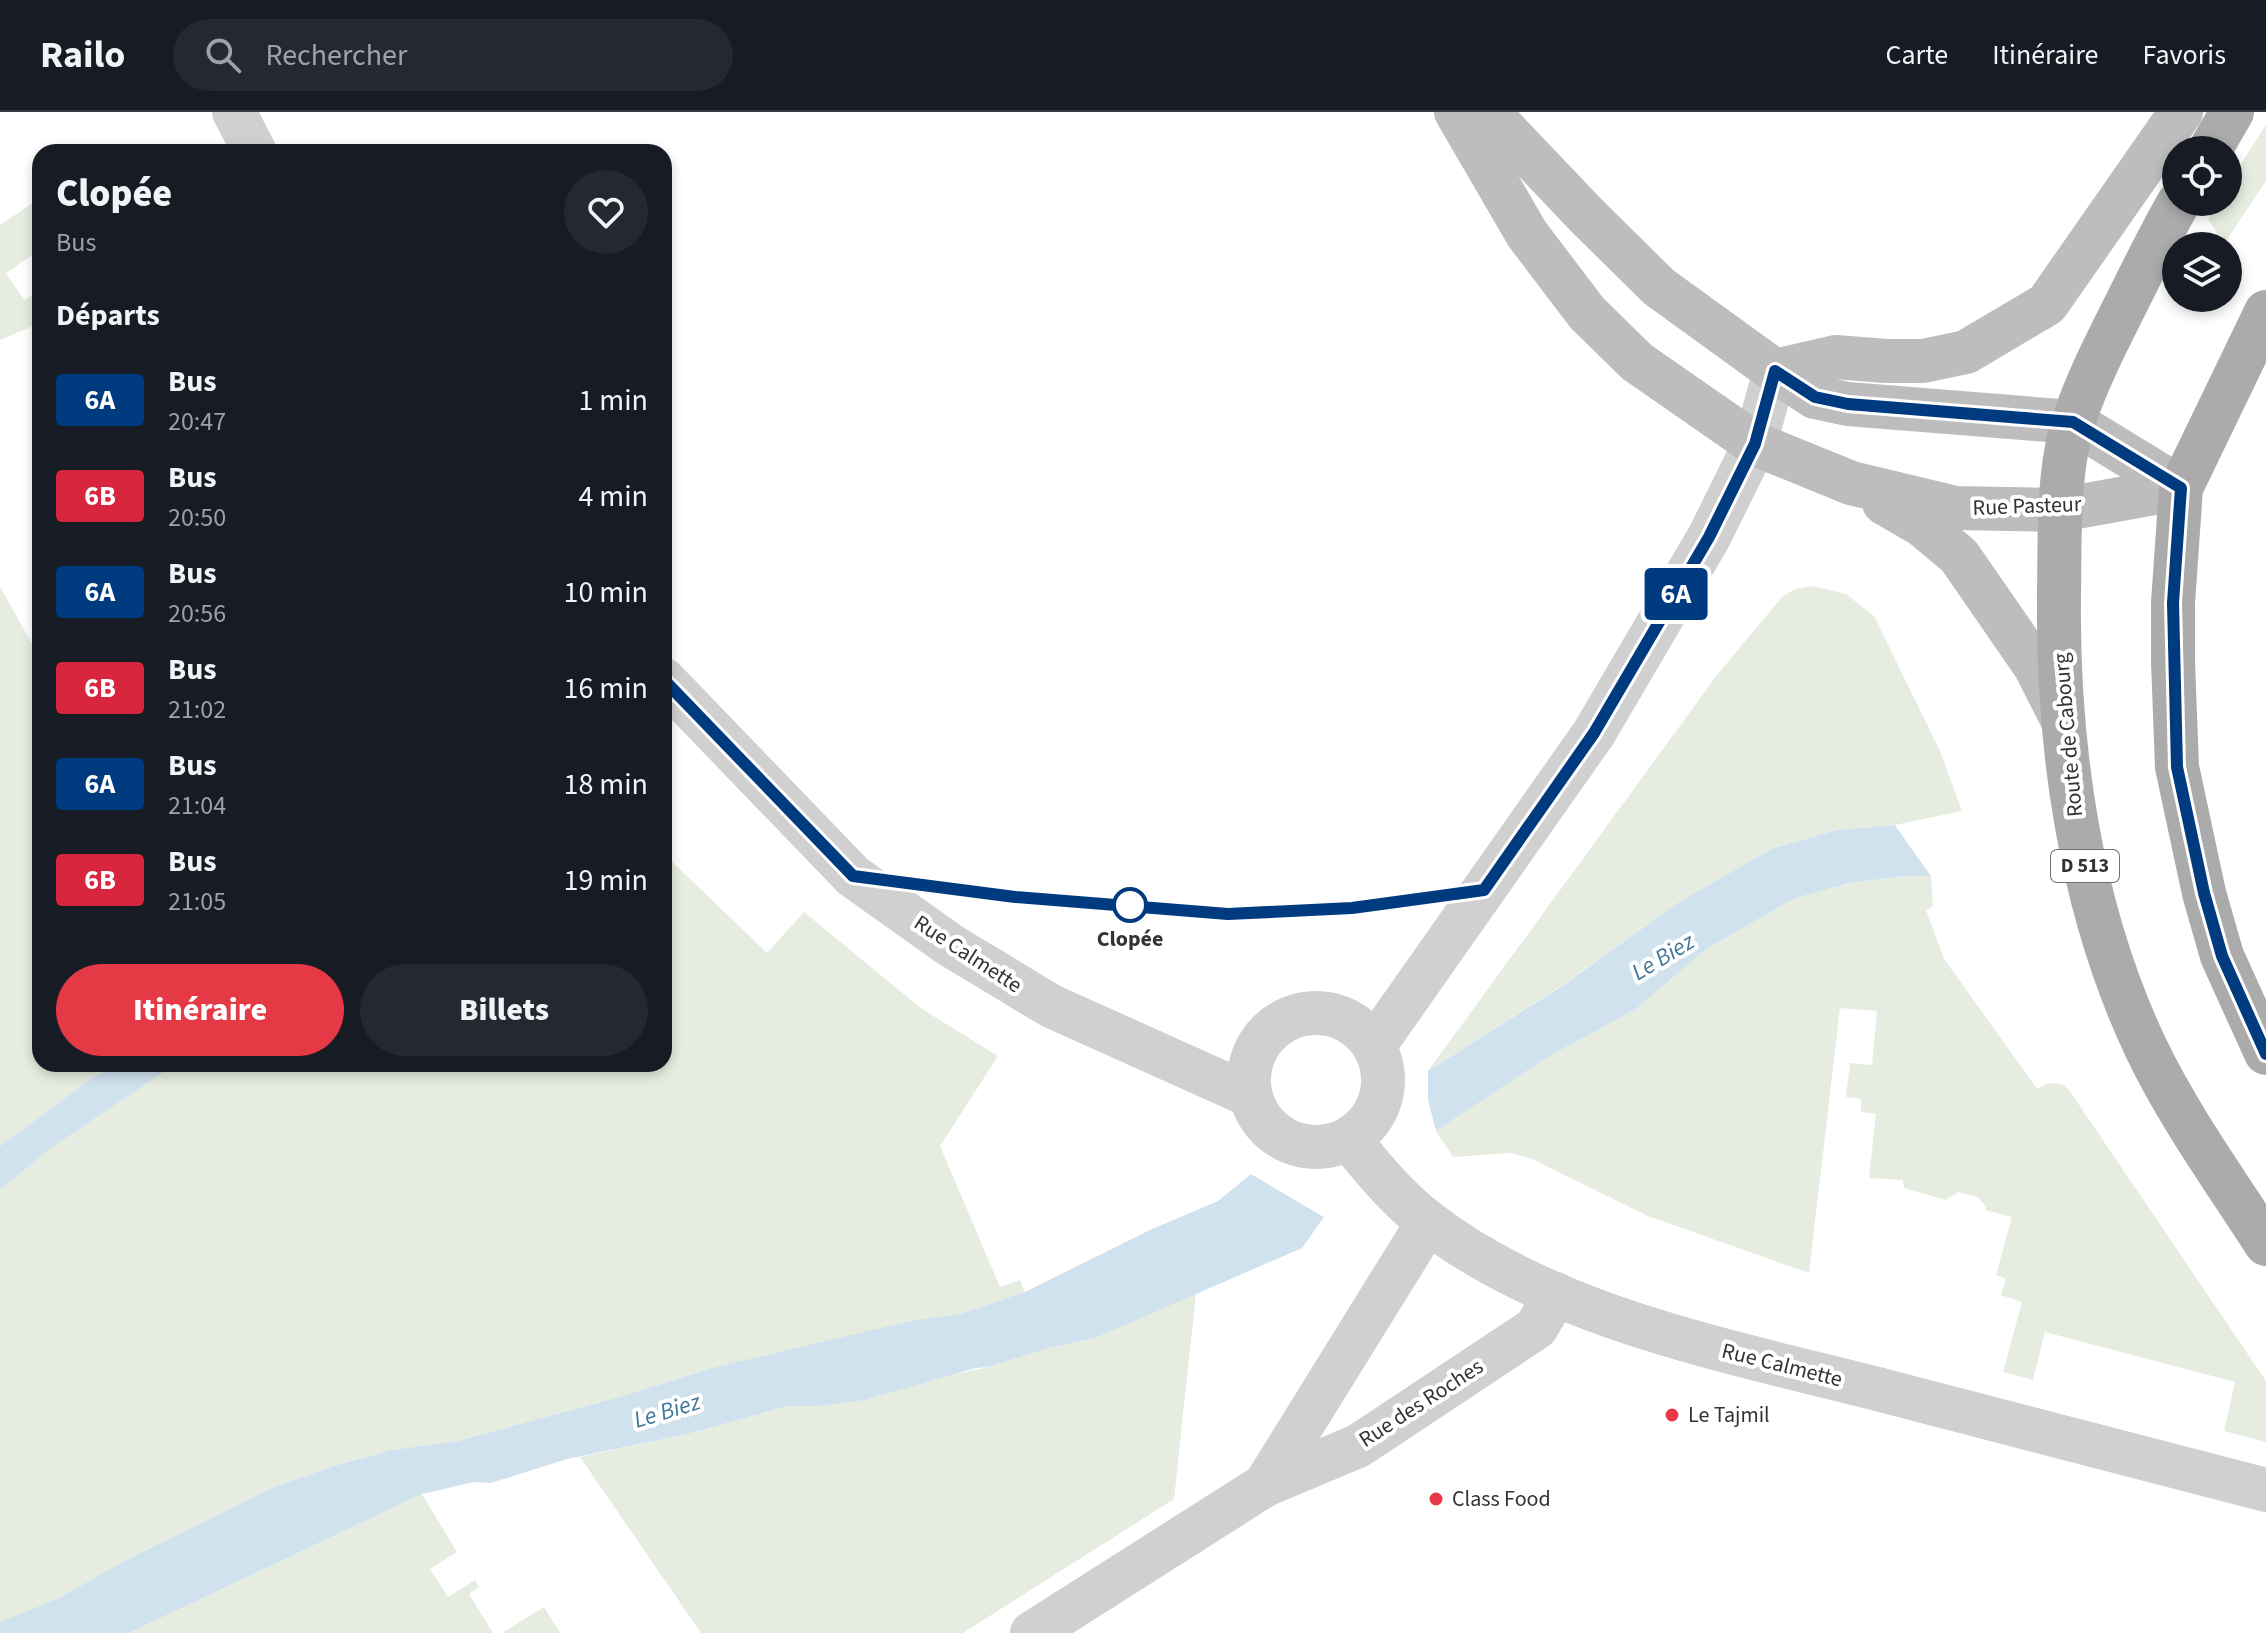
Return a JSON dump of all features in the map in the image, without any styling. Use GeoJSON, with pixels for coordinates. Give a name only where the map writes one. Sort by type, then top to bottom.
{"type":"FeatureCollection","features":[{"type":"Feature","properties":{"kind":"main road","name":"Rue Pasteur"},"geometry":{"type":"LineString","coordinates":[[1456,112],[1532,242],[1587,313],[1637,362],[1755,444],[1851,483],[1955,508],[2060,510],[2181,488]]}},
{"type":"Feature","properties":{"kind":"main road"},"geometry":{"type":"LineString","coordinates":[[1488,112],[1659,287],[1815,397],[1848,404],[2073,422],[2181,488]]}},
{"type":"Feature","properties":{"kind":"main road"},"geometry":{"type":"LineString","coordinates":[[1775,371],[1836,357],[1923,361],[1966,352],[2047,304],[2181,112]]}},
{"type":"Feature","properties":{"kind":"main road"},"geometry":{"type":"LineString","coordinates":[[2218,136],[2232,112]]}},
{"type":"Feature","properties":{"kind":"main road","name":"D 513"},"geometry":{"type":"LineString","coordinates":[[2073,422],[2098,360],[2172,216]]}},
{"type":"Feature","properties":{"kind":"main road"},"geometry":{"type":"LineString","coordinates":[[2266,312],[2181,488],[2173,603],[2177,767],[2204,893],[2222,956],[2266,1053]]}},
{"type":"Feature","properties":{"kind":"main road","name":"Route de Cabourg"},"geometry":{"type":"LineString","coordinates":[[2073,422],[2060,510],[2062,719],[2075,820],[2091,895],[2146,1048],[2181,1113],[2266,1244]]}},
{"type":"Feature","properties":{"kind":"main road"},"geometry":{"type":"LineString","coordinates":[[1851,483],[1922,525],[1959,556],[2035,666],[2062,719]]}},
{"type":"Feature","properties":{"kind":"street"},"geometry":{"type":"LineString","coordinates":[[234,112],[251,144]]}},
{"type":"Feature","properties":{"kind":"street"},"geometry":{"type":"LineString","coordinates":[[1374,1046],[1594,733],[1709,537],[1755,444],[1775,371]]}},
{"type":"Feature","properties":{"kind":"street","name":"Rue Calmette"},"geometry":{"type":"LineString","coordinates":[[672,688],[853,876],[950,945],[1051,1006],[1249,1095]]}},
{"type":"Feature","properties":{"kind":"street"},"geometry":{"type":"LineString","coordinates":[[1305,1013],[1332,1014],[1357,1025],[1374,1046],[1384,1071],[1381,1098],[1369,1122],[1349,1139],[1325,1147],[1300,1146],[1277,1136],[1259,1118],[1249,1095],[1249,1067],[1259,1042],[1279,1023],[1305,1013]]}},
{"type":"Feature","properties":{"kind":"street","name":"Rue Calmette"},"geometry":{"type":"LineString","coordinates":[[1349,1139],[1376,1173],[1428,1222],[1494,1265],[1556,1294],[1669,1336],[2266,1490]]}},
{"type":"Feature","properties":{"kind":"street","name":"Rue des Roches"},"geometry":{"type":"LineString","coordinates":[[1265,1485],[1428,1222]]}},
{"type":"Feature","properties":{"kind":"street","name":"Rue des Roches"},"geometry":{"type":"LineString","coordinates":[[1032,1633],[1265,1485],[1358,1446],[1536,1328],[1556,1294]]}},
{"type":"Feature","properties":{"kind":"shaded area"},"geometry":{"type":"Polygon","coordinates":[[[2266,125],[2266,181],[2232,232],[2216,232],[2208,219],[2210,216],[2242,216],[2242,162],[2266,125]]]}},
{"type":"Feature","properties":{"kind":"shaded area"},"geometry":{"type":"Polygon","coordinates":[[[32,203],[32,255],[6,273],[24,300],[32,296],[32,326],[0,340],[0,225],[32,203]]]}},
{"type":"Feature","properties":{"kind":"shaded area"},"geometry":{"type":"Polygon","coordinates":[[[1813,586],[1846,594],[1874,616],[1940,751],[1962,811],[1895,825],[1837,830],[1771,849],[1676,904],[1561,986],[1428,1071],[1717,675],[1782,597],[1795,589],[1813,586]]]}},
{"type":"Feature","properties":{"kind":"shaded area"},"geometry":{"type":"Polygon","coordinates":[[[0,587],[32,644],[32,1072],[104,1072],[0,1146],[0,587]]]}},
{"type":"Feature","properties":{"kind":"shaded area"},"geometry":{"type":"Polygon","coordinates":[[[672,862],[767,953],[804,912],[922,1009],[998,1056],[940,1146],[1000,1287],[1020,1280],[1025,1292],[960,1314],[712,1368],[458,1441],[391,1450],[334,1466],[274,1487],[130,1558],[57,1599],[0,1622],[0,1190],[51,1148],[164,1072],[672,1072],[672,862]]]}},
{"type":"Feature","properties":{"kind":"shaded area"},"geometry":{"type":"Polygon","coordinates":[[[1931,876],[1933,906],[1926,910],[1944,959],[2037,1089],[2053,1083],[2069,1090],[2266,1381],[2266,1442],[2224,1431],[2235,1382],[2045,1332],[2033,1380],[2003,1372],[2022,1302],[2001,1295],[2006,1279],[1996,1275],[2012,1217],[1985,1210],[1978,1197],[1958,1192],[1946,1200],[1904,1188],[1903,1180],[1869,1178],[1876,1114],[1861,1112],[1861,1099],[1846,1097],[1850,1063],[1872,1065],[1877,1011],[1840,1008],[1809,1273],[1648,1216],[1532,1159],[1511,1153],[1453,1157],[1436,1131],[1548,1057],[1636,1009],[1705,950],[1793,899],[1849,883],[1931,876]]]}},
{"type":"Feature","properties":{"kind":"shaded area"},"geometry":{"type":"Polygon","coordinates":[[[1196,1293],[1174,1499],[963,1633],[701,1633],[580,1457],[688,1434],[787,1406],[817,1405],[988,1367],[1097,1337],[1196,1293]]]}},
{"type":"Feature","properties":{"kind":"shaded area"},"geometry":{"type":"Polygon","coordinates":[[[422,1494],[457,1552],[430,1569],[448,1597],[475,1580],[479,1587],[469,1594],[493,1633],[129,1633],[422,1494]]]}},
{"type":"Feature","properties":{"kind":"shaded area"},"geometry":{"type":"Polygon","coordinates":[[[544,1607],[560,1633],[502,1633],[544,1607]]]}},
{"type":"Feature","properties":{"kind":"water","name":"Le Biez"},"geometry":{"type":"Polygon","coordinates":[[[1895,825],[1931,876],[1849,883],[1793,899],[1705,950],[1636,1009],[1548,1057],[1436,1131],[1428,1101],[1428,1071],[1562,986],[1676,904],[1771,849],[1837,830],[1895,825]]]}},
{"type":"Feature","properties":{"kind":"water"},"geometry":{"type":"Polygon","coordinates":[[[104,1072],[164,1072],[51,1148],[0,1190],[0,1146],[104,1072]]]}},
{"type":"Feature","properties":{"kind":"water","name":"Le Biez"},"geometry":{"type":"Polygon","coordinates":[[[1251,1174],[1324,1217],[1302,1248],[1095,1338],[864,1400],[787,1406],[688,1434],[567,1459],[491,1483],[474,1482],[422,1494],[129,1633],[0,1633],[0,1622],[57,1599],[130,1558],[274,1487],[391,1450],[458,1441],[712,1368],[911,1321],[960,1314],[1025,1292],[1150,1230],[1218,1201],[1251,1174]]]}},
{"type":"Feature","properties":{"kind":"pier"},"geometry":{"type":"Polygon","coordinates":[[[1899,824],[1935,875],[1931,876],[1895,825],[1899,824]]]}},
{"type":"Feature","properties":{"kind":"pier"},"geometry":{"type":"Polygon","coordinates":[[[1428,1071],[1428,1101],[1436,1131],[1433,1133],[1424,1101],[1424,1073],[1428,1071]]]}},
{"type":"Feature","properties":{"kind":"pier"},"geometry":{"type":"Polygon","coordinates":[[[1255,1171],[1327,1215],[1324,1217],[1251,1174],[1255,1171]]]}},
{"type":"Feature","properties":{"kind":"bus line","name":"6A"},"geometry":{"type":"LineString","coordinates":[[672,688],[853,876],[1015,897],[1228,914],[1352,908],[1484,890],[1594,733],[1709,537],[1755,444],[1775,371],[1815,397],[1848,404],[2073,422],[2181,488],[2173,603],[2177,767],[2204,893],[2222,956],[2266,1054]]}},
{"type":"Feature","properties":{"kind":"place","name":"Clopée"},"geometry":{"type":"Point","coordinates":[1130,905]}},
{"type":"Feature","properties":{"kind":"place","name":"Le Tajmil"},"geometry":{"type":"Point","coordinates":[1672,1415]}},
{"type":"Feature","properties":{"kind":"place","name":"Class Food"},"geometry":{"type":"Point","coordinates":[1436,1499]}}]}
